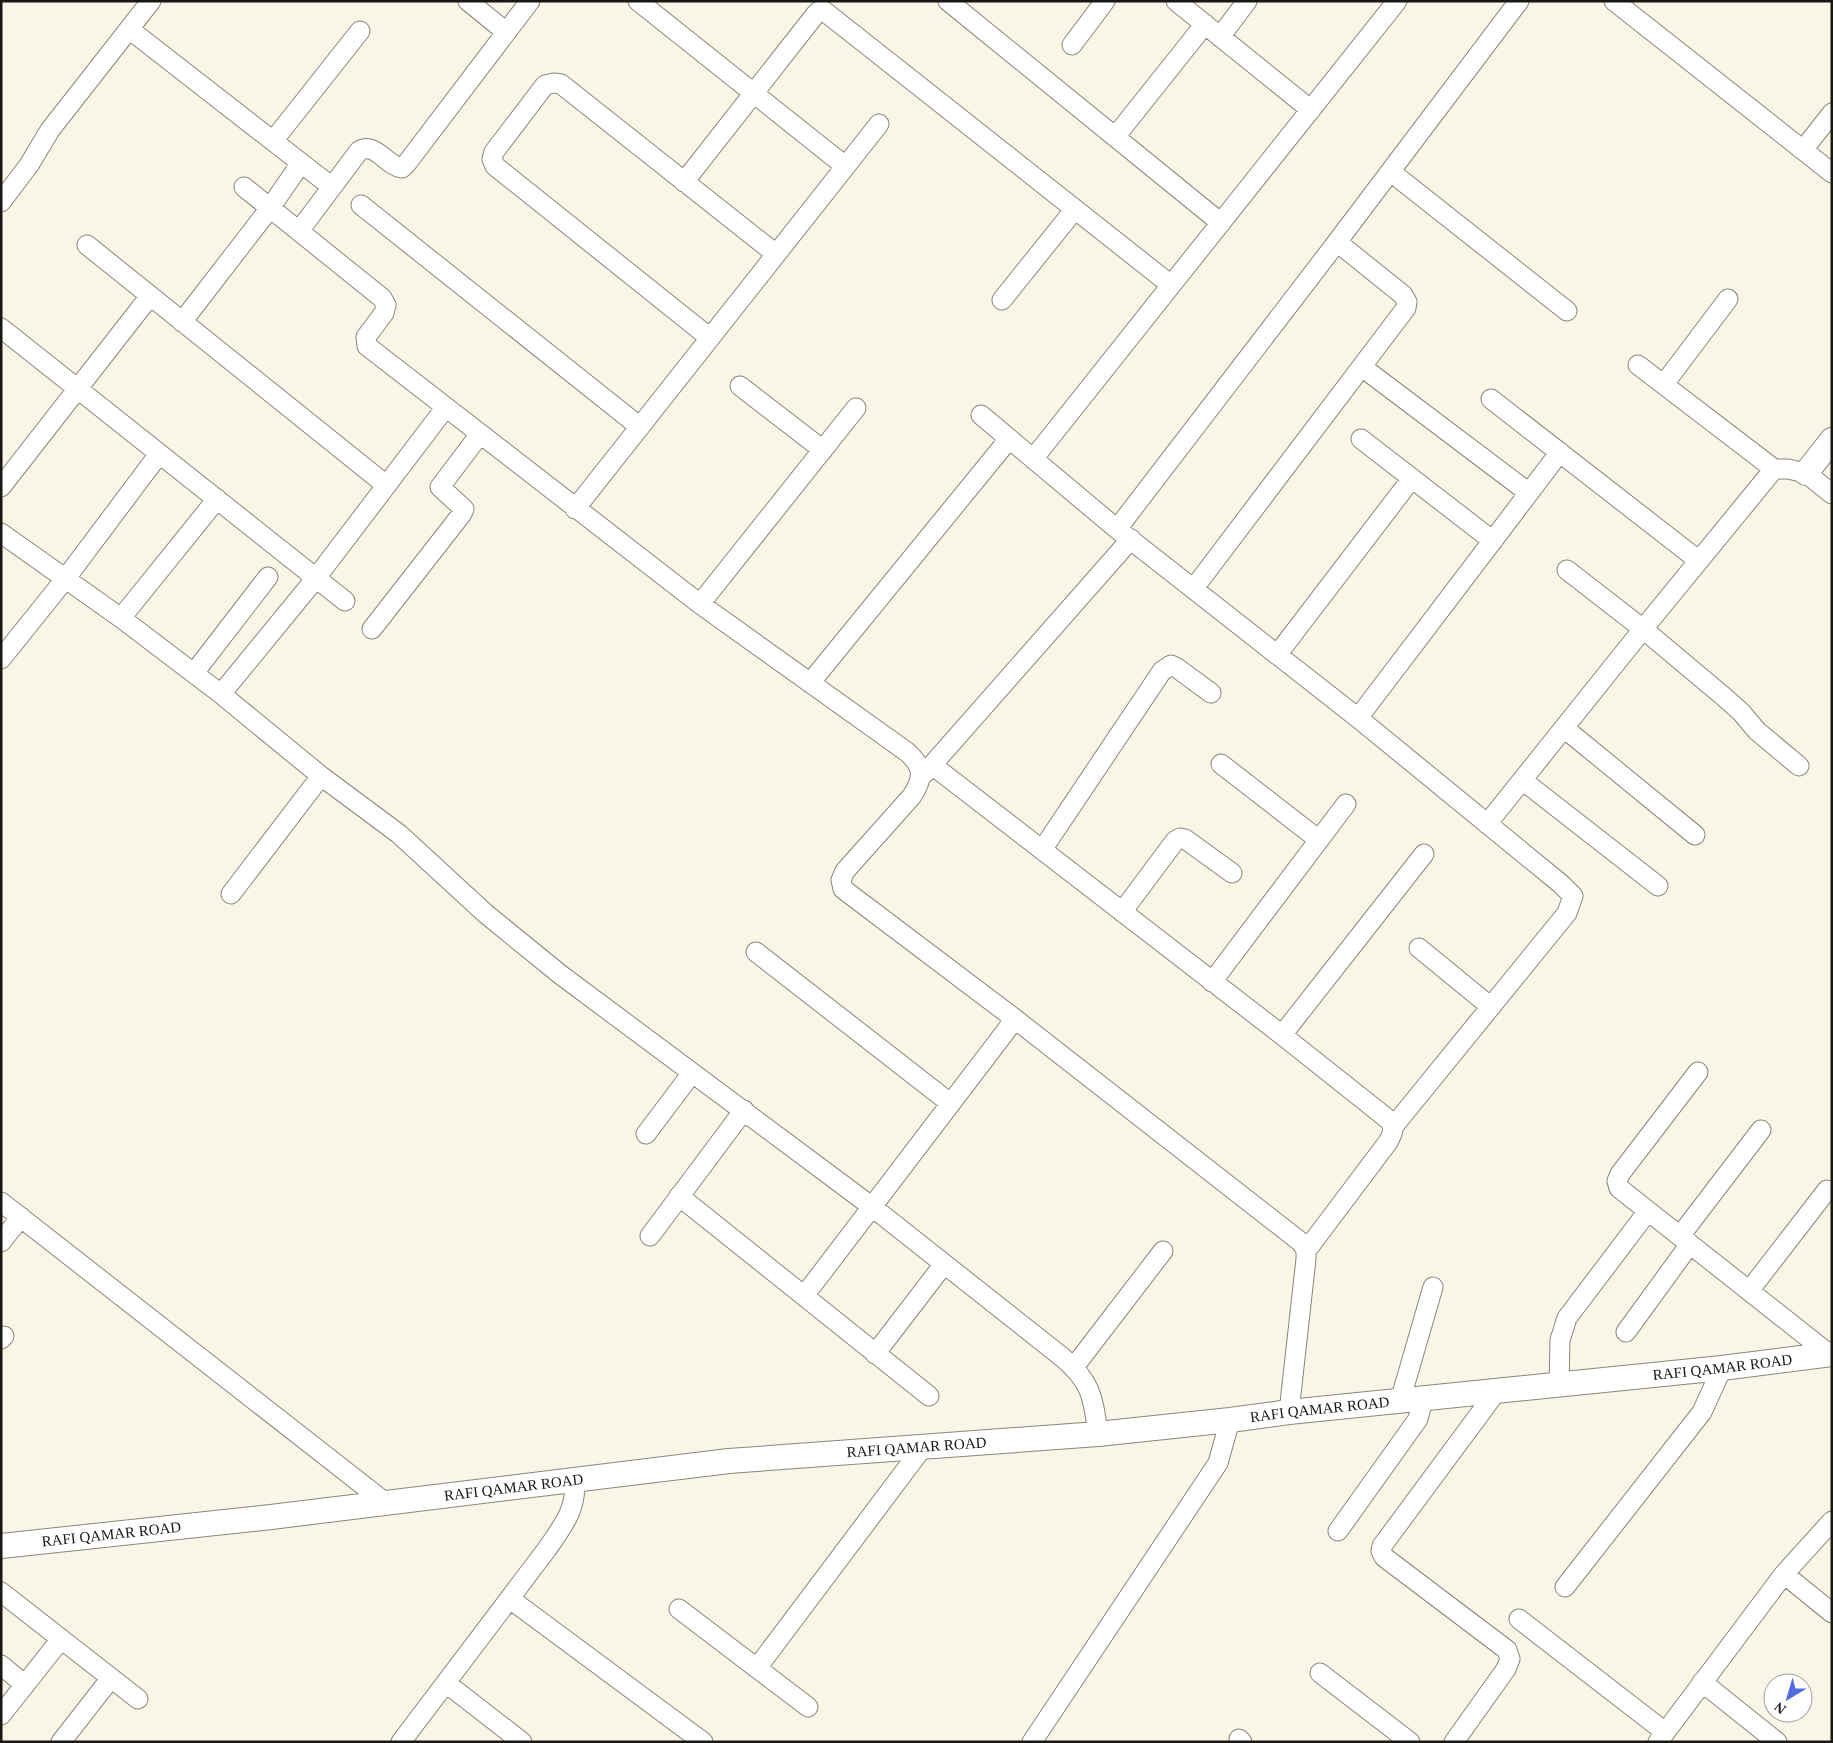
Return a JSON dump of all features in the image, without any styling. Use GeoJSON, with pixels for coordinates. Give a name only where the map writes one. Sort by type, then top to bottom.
{"type":"FeatureCollection","features":[{"type":"Feature","properties":{"kind":"street"},"geometry":{"type":"LineString","coordinates":[[1,202],[29,165],[50,130],[150,1]]}},
{"type":"Feature","properties":{"kind":"street"},"geometry":{"type":"LineString","coordinates":[[468,1],[506,32]]}},
{"type":"Feature","properties":{"kind":"street"},"geometry":{"type":"LineString","coordinates":[[299,230],[359,150],[364,147],[370,148],[394,167],[402,168],[530,1]]}},
{"type":"Feature","properties":{"kind":"street"},"geometry":{"type":"LineString","coordinates":[[638,1],[845,166]]}},
{"type":"Feature","properties":{"kind":"street"},"geometry":{"type":"LineString","coordinates":[[948,1],[1221,223]]}},
{"type":"Feature","properties":{"kind":"street"},"geometry":{"type":"LineString","coordinates":[[1072,45],[1106,1]]}},
{"type":"Feature","properties":{"kind":"street"},"geometry":{"type":"LineString","coordinates":[[1176,1],[1311,110]]}},
{"type":"Feature","properties":{"kind":"street"},"geometry":{"type":"LineString","coordinates":[[1220,36],[1247,1]]}},
{"type":"Feature","properties":{"kind":"street"},"geometry":{"type":"LineString","coordinates":[[1033,459],[1397,1]]}},
{"type":"Feature","properties":{"kind":"street"},"geometry":{"type":"LineString","coordinates":[[1306,1251],[1302,1243],[1015,1019],[843,889],[841,880],[845,871],[912,796],[927,771],[1124,534],[1337,242],[1519,1]]}},
{"type":"Feature","properties":{"kind":"street"},"geometry":{"type":"LineString","coordinates":[[1614,1],[1832,173]]}},
{"type":"Feature","properties":{"kind":"street"},"geometry":{"type":"LineString","coordinates":[[684,182],[815,15],[819,11],[824,11],[1171,285]]}},
{"type":"Feature","properties":{"kind":"street"},"geometry":{"type":"LineString","coordinates":[[1115,136],[1205,24]]}},
{"type":"Feature","properties":{"kind":"street"},"geometry":{"type":"LineString","coordinates":[[129,29],[332,187]]}},
{"type":"Feature","properties":{"kind":"street"},"geometry":{"type":"LineString","coordinates":[[273,141],[360,31]]}},
{"type":"Feature","properties":{"kind":"street"},"geometry":{"type":"LineString","coordinates":[[710,338],[494,166],[492,159],[494,152],[545,85],[561,84],[776,254]]}},
{"type":"Feature","properties":{"kind":"street"},"geometry":{"type":"LineString","coordinates":[[1803,150],[1832,113]]}},
{"type":"Feature","properties":{"kind":"street"},"geometry":{"type":"LineString","coordinates":[[576,509],[879,124]]}},
{"type":"Feature","properties":{"kind":"street"},"geometry":{"type":"LineString","coordinates":[[182,322],[270,208],[301,163]]}},
{"type":"Feature","properties":{"kind":"street"},"geometry":{"type":"LineString","coordinates":[[1391,172],[1567,311]]}},
{"type":"Feature","properties":{"kind":"street"},"geometry":{"type":"LineString","coordinates":[[244,187],[382,298],[386,305],[384,313],[366,337],[367,346],[700,604],[907,752],[916,760],[920,768],[1042,850],[1282,1035],[1382,1114],[1393,1127]]}},
{"type":"Feature","properties":{"kind":"street"},"geometry":{"type":"LineString","coordinates":[[361,206],[640,427]]}},
{"type":"Feature","properties":{"kind":"street"},"geometry":{"type":"LineString","coordinates":[[1002,300],[1075,209]]}},
{"type":"Feature","properties":{"kind":"street"},"geometry":{"type":"LineString","coordinates":[[1194,588],[1406,308],[1407,302],[1403,295],[1337,242]]}},
{"type":"Feature","properties":{"kind":"street"},"geometry":{"type":"LineString","coordinates":[[86,245],[386,485]]}},
{"type":"Feature","properties":{"kind":"street"},"geometry":{"type":"LineString","coordinates":[[1,487],[150,296]]}},
{"type":"Feature","properties":{"kind":"street"},"geometry":{"type":"LineString","coordinates":[[1664,384],[1728,299]]}},
{"type":"Feature","properties":{"kind":"street"},"geometry":{"type":"LineString","coordinates":[[1,328],[345,601]]}},
{"type":"Feature","properties":{"kind":"street"},"geometry":{"type":"LineString","coordinates":[[1638,365],[1774,469],[1788,469],[1806,473],[1832,494]]}},
{"type":"Feature","properties":{"kind":"street"},"geometry":{"type":"LineString","coordinates":[[1362,367],[1529,494]]}},
{"type":"Feature","properties":{"kind":"street"},"geometry":{"type":"LineString","coordinates":[[740,386],[823,450]]}},
{"type":"Feature","properties":{"kind":"street"},"geometry":{"type":"LineString","coordinates":[[1492,399],[1698,560]]}},
{"type":"Feature","properties":{"kind":"street"},"geometry":{"type":"LineString","coordinates":[[221,694],[316,578],[446,407]]}},
{"type":"Feature","properties":{"kind":"street"},"geometry":{"type":"LineString","coordinates":[[700,604],[856,408]]}},
{"type":"Feature","properties":{"kind":"street"},"geometry":{"type":"LineString","coordinates":[[981,415],[1124,534],[1358,718],[1561,884],[1573,896],[1567,913],[1393,1127],[1393,1133],[1388,1142],[1306,1251],[1290,1412]]}},
{"type":"Feature","properties":{"kind":"street"},"geometry":{"type":"LineString","coordinates":[[372,628],[461,515],[464,509],[461,505],[440,487],[480,434]]}},
{"type":"Feature","properties":{"kind":"street"},"geometry":{"type":"LineString","coordinates":[[810,683],[1009,439]]}},
{"type":"Feature","properties":{"kind":"street"},"geometry":{"type":"LineString","coordinates":[[1361,439],[1493,541]]}},
{"type":"Feature","properties":{"kind":"street"},"geometry":{"type":"LineString","coordinates":[[1806,473],[1832,440]]}},
{"type":"Feature","properties":{"kind":"street"},"geometry":{"type":"LineString","coordinates":[[1358,718],[1560,452]]}},
{"type":"Feature","properties":{"kind":"street"},"geometry":{"type":"LineString","coordinates":[[1,659],[66,578],[159,454]]}},
{"type":"Feature","properties":{"kind":"street"},"geometry":{"type":"LineString","coordinates":[[1487,824],[1698,560],[1774,469]]}},
{"type":"Feature","properties":{"kind":"street"},"geometry":{"type":"LineString","coordinates":[[1277,655],[1412,478]]}},
{"type":"Feature","properties":{"kind":"street"},"geometry":{"type":"LineString","coordinates":[[121,618],[216,499]]}},
{"type":"Feature","properties":{"kind":"street"},"geometry":{"type":"LineString","coordinates":[[1,533],[66,578],[194,673],[321,776],[399,834],[486,914],[561,975],[871,1206],[1074,1367],[1086,1382],[1093,1399],[1098,1434]]}},
{"type":"Feature","properties":{"kind":"street"},"geometry":{"type":"LineString","coordinates":[[1567,570],[1643,629],[1723,696],[1756,731],[1799,766]]}},
{"type":"Feature","properties":{"kind":"street"},"geometry":{"type":"LineString","coordinates":[[194,673],[268,577]]}},
{"type":"Feature","properties":{"kind":"street"},"geometry":{"type":"LineString","coordinates":[[1042,850],[1162,671],[1171,665],[1178,668],[1211,693]]}},
{"type":"Feature","properties":{"kind":"street"},"geometry":{"type":"LineString","coordinates":[[1564,728],[1695,835]]}},
{"type":"Feature","properties":{"kind":"street"},"geometry":{"type":"LineString","coordinates":[[1221,764],[1319,840]]}},
{"type":"Feature","properties":{"kind":"street"},"geometry":{"type":"LineString","coordinates":[[231,894],[321,776]]}},
{"type":"Feature","properties":{"kind":"street"},"geometry":{"type":"LineString","coordinates":[[1522,780],[1658,886]]}},
{"type":"Feature","properties":{"kind":"street"},"geometry":{"type":"LineString","coordinates":[[1212,982],[1346,804]]}},
{"type":"Feature","properties":{"kind":"street"},"geometry":{"type":"LineString","coordinates":[[1122,912],[1175,841],[1180,838],[1185,839],[1232,873]]}},
{"type":"Feature","properties":{"kind":"street"},"geometry":{"type":"LineString","coordinates":[[1282,1035],[1424,854]]}},
{"type":"Feature","properties":{"kind":"street"},"geometry":{"type":"LineString","coordinates":[[1419,948],[1491,1007]]}},
{"type":"Feature","properties":{"kind":"street"},"geometry":{"type":"LineString","coordinates":[[756,952],[950,1103]]}},
{"type":"Feature","properties":{"kind":"street"},"geometry":{"type":"LineString","coordinates":[[804,1296],[1015,1019]]}},
{"type":"Feature","properties":{"kind":"street"},"geometry":{"type":"LineString","coordinates":[[646,1134],[692,1072]]}},
{"type":"Feature","properties":{"kind":"street"},"geometry":{"type":"LineString","coordinates":[[1698,1072],[1620,1174],[1617,1181],[1619,1188],[1749,1291],[1828,1348]]}},
{"type":"Feature","properties":{"kind":"street"},"geometry":{"type":"LineString","coordinates":[[650,1236],[744,1110]]}},
{"type":"Feature","properties":{"kind":"street"},"geometry":{"type":"LineString","coordinates":[[1626,1332],[1685,1240],[1761,1130]]}},
{"type":"Feature","properties":{"kind":"street"},"geometry":{"type":"LineString","coordinates":[[1749,1291],[1827,1190]]}},
{"type":"Feature","properties":{"kind":"street"},"geometry":{"type":"LineString","coordinates":[[679,1196],[929,1396]]}},
{"type":"Feature","properties":{"kind":"street"},"geometry":{"type":"LineString","coordinates":[[1,1202],[386,1503]]}},
{"type":"Feature","properties":{"kind":"street"},"geometry":{"type":"LineString","coordinates":[[1559,1385],[1560,1340],[1567,1318],[1648,1211]]}},
{"type":"Feature","properties":{"kind":"street"},"geometry":{"type":"LineString","coordinates":[[1,1242],[21,1217]]}},
{"type":"Feature","properties":{"kind":"street"},"geometry":{"type":"LineString","coordinates":[[1074,1367],[1163,1251]]}},
{"type":"Feature","properties":{"kind":"street"},"geometry":{"type":"LineString","coordinates":[[875,1354],[944,1264]]}},
{"type":"Feature","properties":{"kind":"street"},"geometry":{"type":"LineString","coordinates":[[1400,1401],[1433,1287]]}},
{"type":"Feature","properties":{"kind":"street","name":"RAFI QAMAR ROAD"},"geometry":{"type":"LineString","coordinates":[[1,1546],[386,1503],[729,1461],[1098,1434],[1290,1412],[1722,1368],[1828,1348]]}},
{"type":"Feature","properties":{"kind":"street"},"geometry":{"type":"LineString","coordinates":[[1565,1587],[1702,1412],[1722,1368]]}},
{"type":"Feature","properties":{"kind":"street"},"geometry":{"type":"LineString","coordinates":[[1454,1742],[1506,1669],[1510,1659],[1507,1650],[1384,1557],[1381,1551],[1382,1546],[1496,1392]]}},
{"type":"Feature","properties":{"kind":"street"},"geometry":{"type":"LineString","coordinates":[[1338,1531],[1418,1419],[1423,1399]]}},
{"type":"Feature","properties":{"kind":"street"},"geometry":{"type":"LineString","coordinates":[[1032,1742],[1218,1463],[1230,1420]]}},
{"type":"Feature","properties":{"kind":"street"},"geometry":{"type":"LineString","coordinates":[[757,1668],[923,1447]]}},
{"type":"Feature","properties":{"kind":"street"},"geometry":{"type":"LineString","coordinates":[[402,1742],[547,1549],[568,1517],[576,1493],[574,1480]]}},
{"type":"Feature","properties":{"kind":"street"},"geometry":{"type":"LineString","coordinates":[[1519,1619],[1661,1737],[1784,1574],[1832,1521]]}},
{"type":"Feature","properties":{"kind":"street"},"geometry":{"type":"LineString","coordinates":[[1784,1574],[1832,1613]]}},
{"type":"Feature","properties":{"kind":"street"},"geometry":{"type":"LineString","coordinates":[[1,1592],[138,1699]]}},
{"type":"Feature","properties":{"kind":"street"},"geometry":{"type":"LineString","coordinates":[[510,1598],[703,1742]]}},
{"type":"Feature","properties":{"kind":"street"},"geometry":{"type":"LineString","coordinates":[[679,1609],[808,1707]]}},
{"type":"Feature","properties":{"kind":"street"},"geometry":{"type":"LineString","coordinates":[[1,1715],[62,1639]]}},
{"type":"Feature","properties":{"kind":"street"},"geometry":{"type":"LineString","coordinates":[[1,1666],[25,1685]]}},
{"type":"Feature","properties":{"kind":"street"},"geometry":{"type":"LineString","coordinates":[[1320,1673],[1410,1742]]}},
{"type":"Feature","properties":{"kind":"street"},"geometry":{"type":"LineString","coordinates":[[61,1742],[111,1678]]}},
{"type":"Feature","properties":{"kind":"street"},"geometry":{"type":"LineString","coordinates":[[1702,1682],[1777,1742]]}},
{"type":"Feature","properties":{"kind":"street"},"geometry":{"type":"LineString","coordinates":[[446,1683],[522,1742]]}}]}
